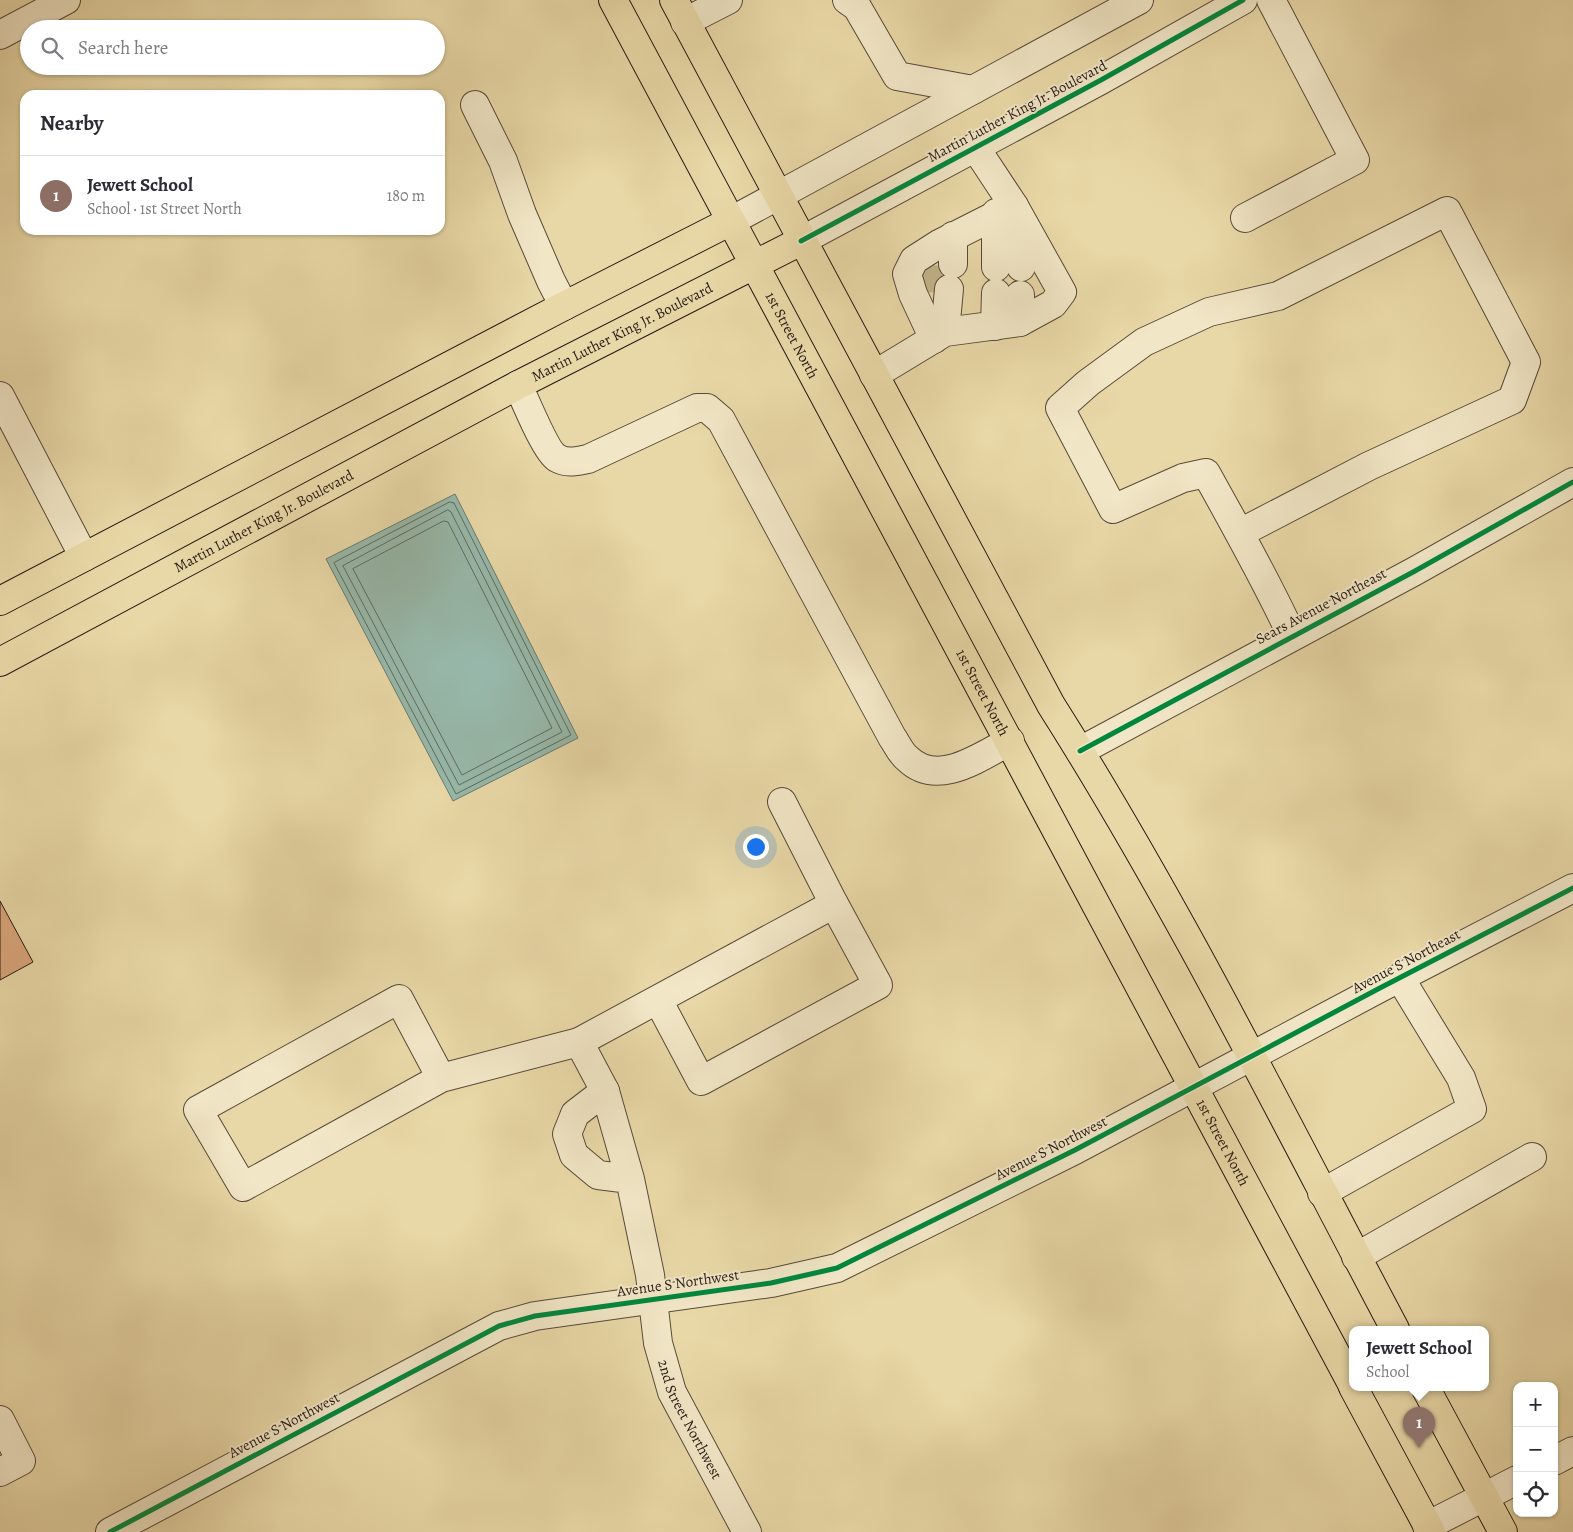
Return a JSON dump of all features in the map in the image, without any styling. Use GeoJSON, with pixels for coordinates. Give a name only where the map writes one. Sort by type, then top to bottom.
{"type":"FeatureCollection","features":[{"type":"Feature","properties":{"kind":"main road","name":"1st Street North"},"geometry":{"type":"LineString","coordinates":[[613,0],[1349,1378]]}},
{"type":"Feature","properties":{"kind":"main road"},"geometry":{"type":"LineString","coordinates":[[679,11],[1051,705],[1119,814],[1251,1057],[1393,1326]]}},
{"type":"Feature","properties":{"kind":"main road"},"geometry":{"type":"LineString","coordinates":[[0,601],[564,306],[731,221]]}},
{"type":"Feature","properties":{"kind":"main road","name":"Martin Luther King Jr. Boulevard"},"geometry":{"type":"LineString","coordinates":[[0,662],[518,385],[802,241]]}},
{"type":"Feature","properties":{"kind":"main road","name":"1st Street North"},"geometry":{"type":"LineString","coordinates":[[1356,1391],[1429,1529]]}},
{"type":"Feature","properties":{"kind":"main road"},"geometry":{"type":"LineString","coordinates":[[1427,1391],[1503,1532]]}},
{"type":"Feature","properties":{"kind":"street"},"geometry":{"type":"LineString","coordinates":[[28,20],[66,0]]}},
{"type":"Feature","properties":{"kind":"street"},"geometry":{"type":"LineString","coordinates":[[679,11],[728,0]]}},
{"type":"Feature","properties":{"kind":"street"},"geometry":{"type":"LineString","coordinates":[[847,0],[857,8],[897,76],[973,90]]}},
{"type":"Feature","properties":{"kind":"street"},"geometry":{"type":"LineString","coordinates":[[731,221],[1139,0]]}},
{"type":"Feature","properties":{"kind":"street","name":"Martin Luther King Jr. Boulevard"},"geometry":{"type":"LineString","coordinates":[[802,241],[1243,0]]}},
{"type":"Feature","properties":{"kind":"street"},"geometry":{"type":"LineString","coordinates":[[1245,218],[1355,160],[1271,0]]}},
{"type":"Feature","properties":{"kind":"street"},"geometry":{"type":"LineString","coordinates":[[0,35],[20,24]]}},
{"type":"Feature","properties":{"kind":"street"},"geometry":{"type":"LineString","coordinates":[[475,105],[503,161],[529,231],[564,306]]}},
{"type":"Feature","properties":{"kind":"street"},"geometry":{"type":"LineString","coordinates":[[874,375],[935,331],[1008,324],[1053,304],[1062,292],[1053,272],[1032,242],[1005,210],[975,147]]}},
{"type":"Feature","properties":{"kind":"street"},"geometry":{"type":"LineString","coordinates":[[935,331],[940,266],[1005,210]]}},
{"type":"Feature","properties":{"kind":"street"},"geometry":{"type":"LineString","coordinates":[[1005,210],[1008,324]]}},
{"type":"Feature","properties":{"kind":"street"},"geometry":{"type":"LineString","coordinates":[[1240,533],[1369,466],[1512,400],[1526,362],[1447,211],[1278,296],[1209,312],[1144,342],[1088,383],[1060,408],[1113,509],[1183,478],[1206,473],[1270,589],[1292,636]]}},
{"type":"Feature","properties":{"kind":"street"},"geometry":{"type":"LineString","coordinates":[[935,331],[913,294],[907,274],[914,260],[940,266]]}},
{"type":"Feature","properties":{"kind":"street"},"geometry":{"type":"LineString","coordinates":[[518,385],[548,448],[555,457],[570,462],[588,459],[697,408],[707,408],[721,420],[892,738],[908,760],[926,770],[951,770],[1010,741]]}},
{"type":"Feature","properties":{"kind":"street"},"geometry":{"type":"LineString","coordinates":[[0,396],[84,556]]}},
{"type":"Feature","properties":{"kind":"street","name":"Sears Avenue Northeast"},"geometry":{"type":"LineString","coordinates":[[1080,751],[1573,482]]}},
{"type":"Feature","properties":{"kind":"street"},"geometry":{"type":"LineString","coordinates":[[658,1000],[702,1081],[878,985],[782,802]]}},
{"type":"Feature","properties":{"kind":"street","name":"Avenue S Northeast"},"geometry":{"type":"LineString","coordinates":[[1251,1057],[1573,888]]}},
{"type":"Feature","properties":{"kind":"street"},"geometry":{"type":"LineString","coordinates":[[441,1078],[399,999],[198,1110],[243,1187],[441,1078],[579,1042],[834,904]]}},
{"type":"Feature","properties":{"kind":"street"},"geometry":{"type":"LineString","coordinates":[[1322,1192],[1472,1108],[1461,1078],[1400,978]]}},
{"type":"Feature","properties":{"kind":"street","name":"2nd Street Northwest"},"geometry":{"type":"LineString","coordinates":[[579,1042],[605,1091],[630,1179],[658,1343],[672,1392],[747,1532]]}},
{"type":"Feature","properties":{"kind":"street","name":"Avenue S Northwest"},"geometry":{"type":"LineString","coordinates":[[110,1532],[499,1326],[535,1316],[771,1283],[838,1268],[1075,1150],[1251,1057]]}},
{"type":"Feature","properties":{"kind":"street"},"geometry":{"type":"LineString","coordinates":[[605,1091],[574,1114],[567,1134],[574,1155],[598,1175],[630,1179]]}},
{"type":"Feature","properties":{"kind":"street"},"geometry":{"type":"LineString","coordinates":[[1356,1257],[1532,1157]]}},
{"type":"Feature","properties":{"kind":"street"},"geometry":{"type":"LineString","coordinates":[[0,1420],[21,1461],[0,1472]]}},
{"type":"Feature","properties":{"kind":"street"},"geometry":{"type":"LineString","coordinates":[[1558,1459],[1573,1451]]}},
{"type":"Feature","properties":{"kind":"street"},"geometry":{"type":"LineString","coordinates":[[1429,1529],[1513,1482]]}},
{"type":"Feature","properties":{"kind":"water"},"geometry":{"type":"Polygon","coordinates":[[[455,494],[578,738],[453,801],[326,559],[455,494]]]}},
{"type":"Feature","properties":{"kind":"building"},"geometry":{"type":"Polygon","coordinates":[[[0,901],[33,962],[0,980],[0,901]]]}},
{"type":"Feature","properties":{"kind":"tunnel"},"geometry":{"type":"LineString","coordinates":[[927,292],[929,265]]}},
{"type":"Feature","properties":{"kind":"cycle path"},"geometry":{"type":"LineString","coordinates":[[801,241],[1101,80],[1243,0]]}},
{"type":"Feature","properties":{"kind":"cycle path"},"geometry":{"type":"LineString","coordinates":[[1080,751],[1415,571],[1573,482]]}},
{"type":"Feature","properties":{"kind":"cycle path"},"geometry":{"type":"LineString","coordinates":[[110,1532],[499,1326],[535,1316],[771,1283],[837,1268],[1075,1150],[1573,888]]}},
{"type":"Feature","properties":{"kind":"place","name":"Jewett School"},"geometry":{"type":"Point","coordinates":[1419,1448]}}]}
